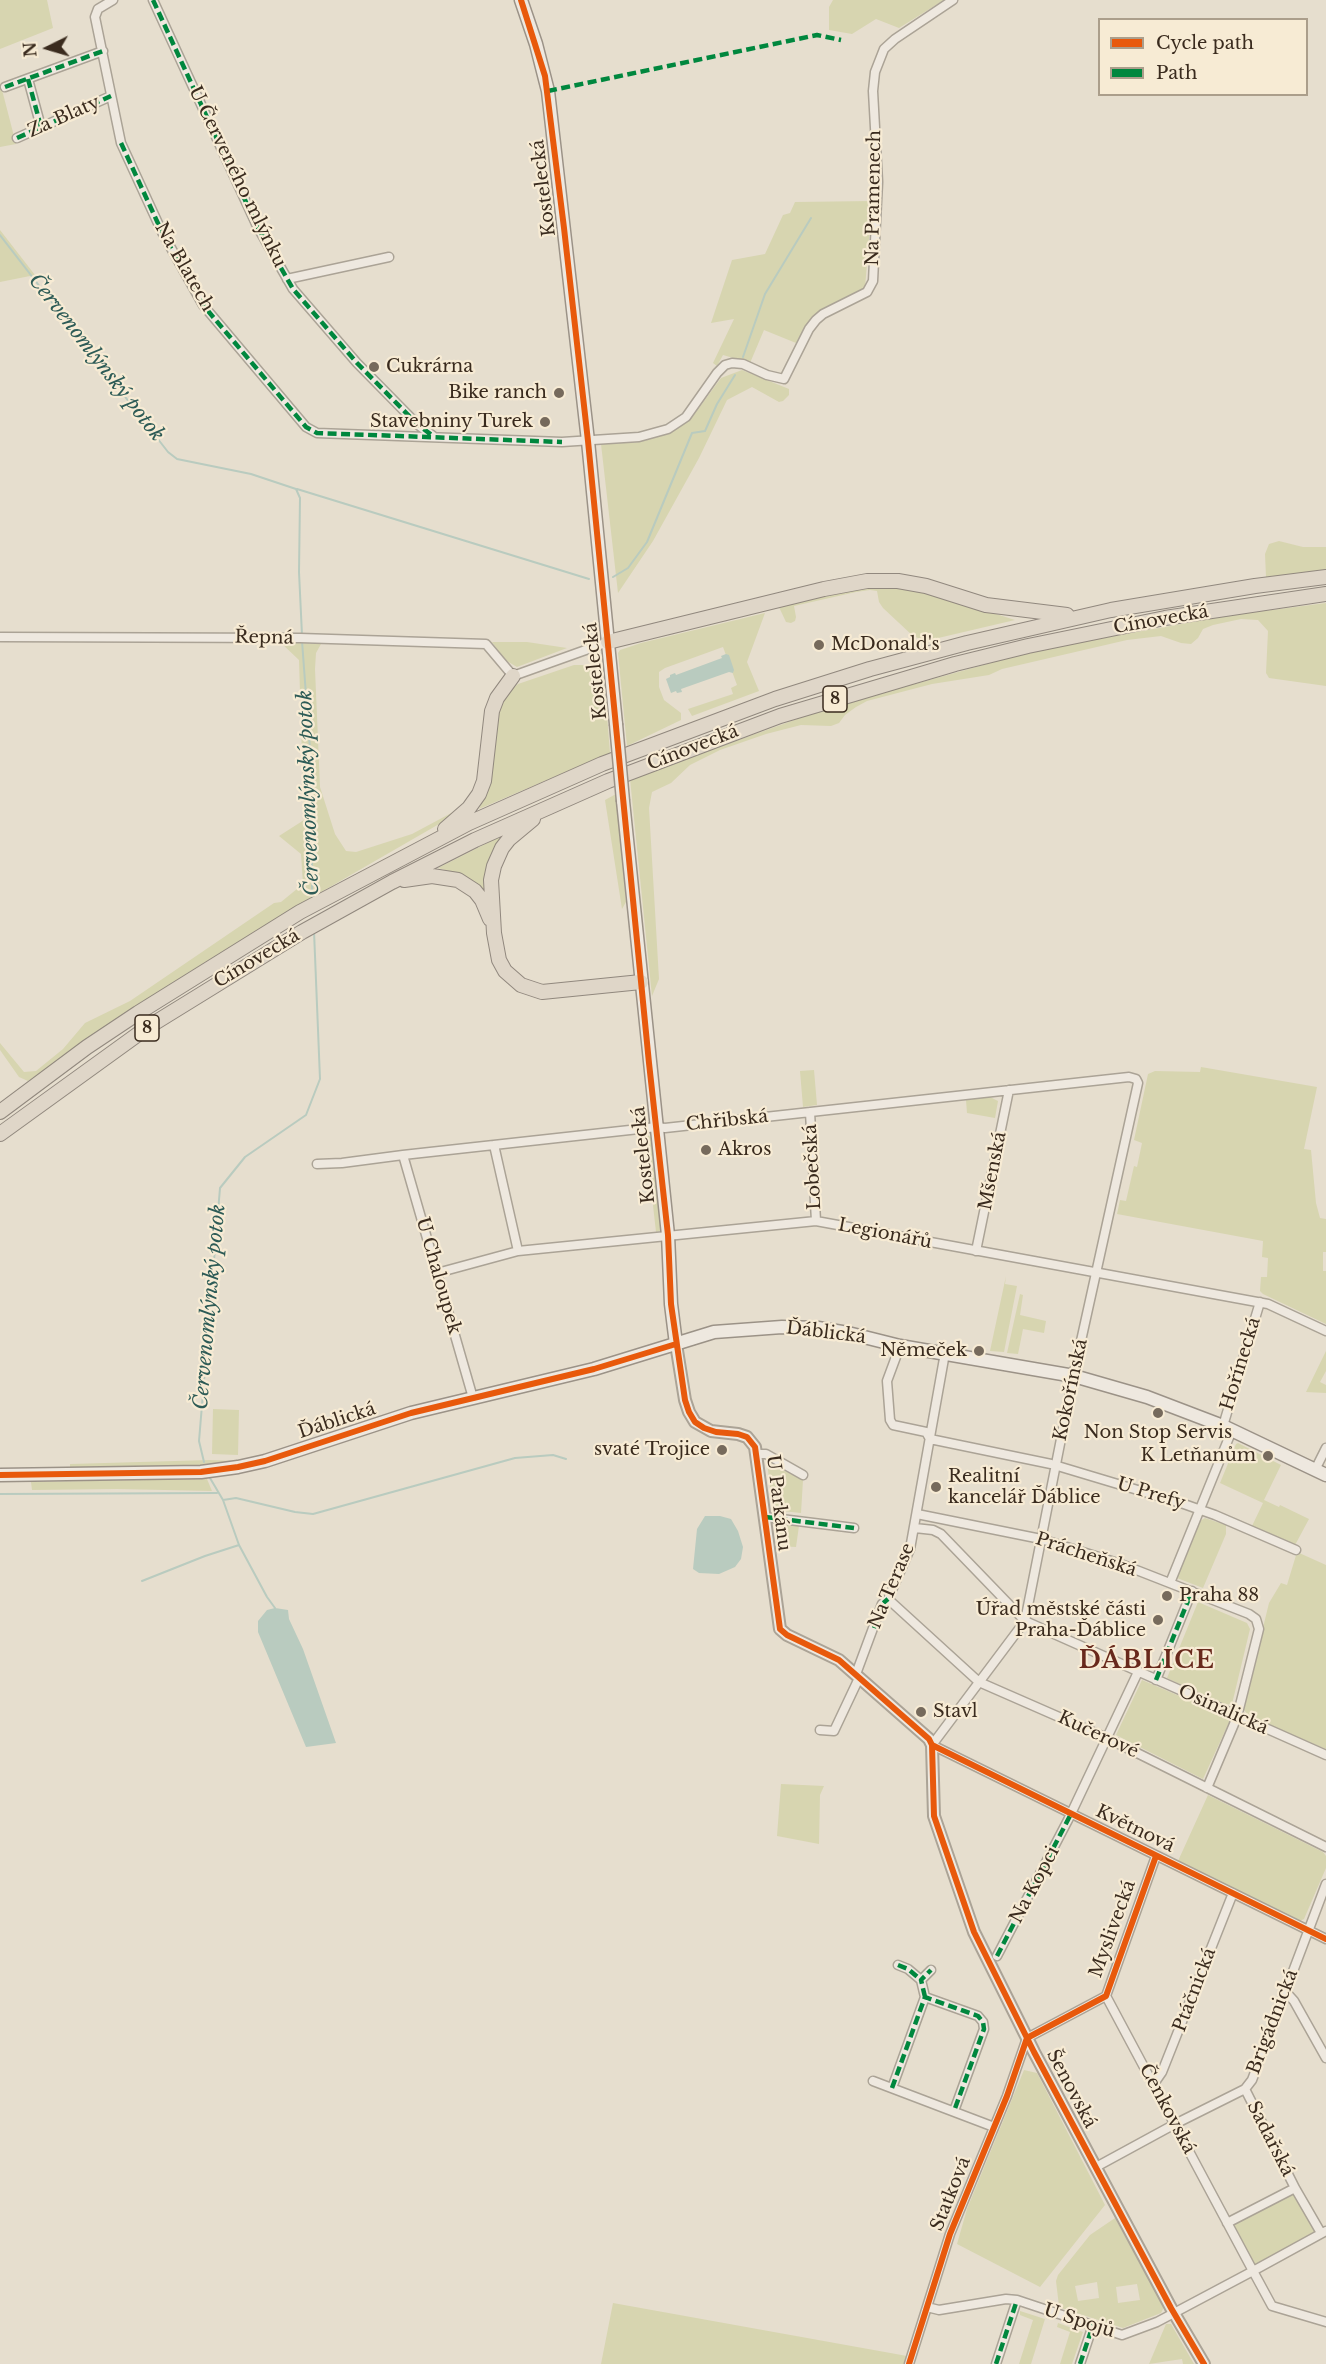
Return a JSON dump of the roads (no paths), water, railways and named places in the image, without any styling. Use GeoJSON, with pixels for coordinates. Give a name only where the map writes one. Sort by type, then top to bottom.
{"type":"FeatureCollection","features":[{"type":"Feature","properties":{"kind":"highway","name":"Cínovecká"},"geometry":{"type":"LineString","coordinates":[[0,1112],[87,1047],[138,1013],[300,912],[426,845],[602,764],[733,714],[870,669],[967,643],[1078,616],[1184,597],[1326,577]]}},
{"type":"Feature","properties":{"kind":"highway"},"geometry":{"type":"LineString","coordinates":[[608,642],[824,588],[867,581],[898,581],[926,586],[986,605],[1078,616]]}},
{"type":"Feature","properties":{"kind":"highway","name":"Cínovecká"},"geometry":{"type":"LineString","coordinates":[[0,1134],[148,1027],[320,921],[392,882],[545,808],[673,755],[826,701],[955,664],[1028,646],[1154,620],[1326,594]]}},
{"type":"Feature","properties":{"kind":"highway"},"geometry":{"type":"LineString","coordinates":[[426,845],[469,808],[479,794],[484,781],[492,711],[497,698],[513,676]]}},
{"type":"Feature","properties":{"kind":"highway"},"geometry":{"type":"LineString","coordinates":[[545,808],[509,839],[497,856],[491,880],[494,933],[499,960],[505,971],[530,990],[555,992],[641,982]]}},
{"type":"Feature","properties":{"kind":"highway"},"geometry":{"type":"LineString","coordinates":[[392,882],[432,876],[458,880],[482,900],[494,933]]}},
{"type":"Feature","properties":{"kind":"main road","name":"Kostelecká"},"geometry":{"type":"LineString","coordinates":[[521,0],[547,84],[588,441],[668,1234],[671,1304],[676,1344]]}},
{"type":"Feature","properties":{"kind":"main road","name":"Ďáblická"},"geometry":{"type":"LineString","coordinates":[[0,1475],[216,1471],[265,1461],[411,1413],[577,1374],[714,1332],[782,1327],[818,1328],[848,1333],[900,1346],[1074,1376],[1147,1397],[1227,1428],[1321,1472]]}},
{"type":"Feature","properties":{"kind":"street","name":"Na Blatech"},"geometry":{"type":"LineString","coordinates":[[113,0],[95,13],[121,142],[162,232],[203,305],[306,427],[317,433],[433,436]]}},
{"type":"Feature","properties":{"kind":"street","name":"U Červeného mlýnku"},"geometry":{"type":"LineString","coordinates":[[153,0],[257,226],[287,279],[317,319],[357,363],[417,424],[433,436]]}},
{"type":"Feature","properties":{"kind":"street","name":"Na Pramenech"},"geometry":{"type":"LineString","coordinates":[[588,441],[639,436],[668,429],[686,417],[717,374],[732,363],[743,364],[767,375],[784,379],[809,329],[816,320],[823,314],[867,292],[873,281],[878,182],[873,91],[875,72],[884,49],[953,0]]}},
{"type":"Feature","properties":{"kind":"street"},"geometry":{"type":"LineString","coordinates":[[5,87],[103,51]]}},
{"type":"Feature","properties":{"kind":"street"},"geometry":{"type":"LineString","coordinates":[[28,79],[41,127]]}},
{"type":"Feature","properties":{"kind":"street","name":"Za Blaty"},"geometry":{"type":"LineString","coordinates":[[17,138],[111,96]]}},
{"type":"Feature","properties":{"kind":"street"},"geometry":{"type":"LineString","coordinates":[[287,279],[389,257]]}},
{"type":"Feature","properties":{"kind":"street"},"geometry":{"type":"LineString","coordinates":[[433,436],[562,442],[588,441]]}},
{"type":"Feature","properties":{"kind":"street","name":"Řepná"},"geometry":{"type":"LineString","coordinates":[[0,637],[302,638],[486,644],[513,676]]}},
{"type":"Feature","properties":{"kind":"street"},"geometry":{"type":"LineString","coordinates":[[513,676],[608,642]]}},
{"type":"Feature","properties":{"kind":"street","name":"Chřibská"},"geometry":{"type":"LineString","coordinates":[[316,1164],[1129,1077],[1136,1079]]}},
{"type":"Feature","properties":{"kind":"street","name":"Kokořínská"},"geometry":{"type":"LineString","coordinates":[[932,1745],[1025,1621],[1055,1466],[1138,1083],[1136,1079]]}},
{"type":"Feature","properties":{"kind":"street","name":"Mšenská"},"geometry":{"type":"LineString","coordinates":[[976,1251],[1009,1090]]}},
{"type":"Feature","properties":{"kind":"street","name":"Lobečská"},"geometry":{"type":"LineString","coordinates":[[810,1112],[816,1221]]}},
{"type":"Feature","properties":{"kind":"street"},"geometry":{"type":"LineString","coordinates":[[494,1145],[518,1251]]}},
{"type":"Feature","properties":{"kind":"street","name":"U Chaloupek"},"geometry":{"type":"LineString","coordinates":[[403,1155],[473,1398]]}},
{"type":"Feature","properties":{"kind":"street","name":"Legionářů"},"geometry":{"type":"LineString","coordinates":[[437,1273],[518,1251],[668,1234],[816,1221],[1260,1302],[1326,1330]]}},
{"type":"Feature","properties":{"kind":"street","name":"Hořínecká"},"geometry":{"type":"LineString","coordinates":[[1170,1583],[1200,1509],[1227,1428],[1260,1302]]}},
{"type":"Feature","properties":{"kind":"street","name":"U Parkánu"},"geometry":{"type":"LineString","coordinates":[[676,1344],[685,1400],[695,1422],[711,1431],[747,1437],[754,1443],[758,1454],[780,1629],[787,1635],[834,1656],[856,1674]]}},
{"type":"Feature","properties":{"kind":"street","name":"U Prefy"},"geometry":{"type":"LineString","coordinates":[[900,1346],[887,1381],[890,1420],[893,1425],[926,1432],[930,1438],[1055,1466],[1200,1509],[1296,1550]]}},
{"type":"Feature","properties":{"kind":"street","name":"Na Terase"},"geometry":{"type":"LineString","coordinates":[[820,1730],[834,1731],[882,1604],[888,1599],[910,1549],[945,1353]]}},
{"type":"Feature","properties":{"kind":"street"},"geometry":{"type":"LineString","coordinates":[[1321,1472],[1326,1448]]}},
{"type":"Feature","properties":{"kind":"street"},"geometry":{"type":"LineString","coordinates":[[758,1454],[766,1454],[803,1475]]}},
{"type":"Feature","properties":{"kind":"street","name":"Prácheňská"},"geometry":{"type":"LineString","coordinates":[[917,1514],[1041,1539],[1121,1564],[1249,1614],[1256,1619],[1259,1629],[1237,1717]]}},
{"type":"Feature","properties":{"kind":"street"},"geometry":{"type":"LineString","coordinates":[[765,1517],[854,1528]]}},
{"type":"Feature","properties":{"kind":"street","name":"Osinalická"},"geometry":{"type":"LineString","coordinates":[[915,1528],[933,1530],[941,1534],[1025,1621],[1326,1755]]}},
{"type":"Feature","properties":{"kind":"street"},"geometry":{"type":"LineString","coordinates":[[1156,1680],[1192,1591]]}},
{"type":"Feature","properties":{"kind":"street","name":"Kučerové"},"geometry":{"type":"LineString","coordinates":[[888,1599],[980,1682],[1107,1738],[1326,1847]]}},
{"type":"Feature","properties":{"kind":"street","name":"Na Kopci"},"geometry":{"type":"LineString","coordinates":[[997,1956],[1071,1814],[1138,1672]]}},
{"type":"Feature","properties":{"kind":"street"},"geometry":{"type":"LineString","coordinates":[[856,1674],[925,1734],[932,1745]]}},
{"type":"Feature","properties":{"kind":"street"},"geometry":{"type":"LineString","coordinates":[[1207,1788],[1237,1717]]}},
{"type":"Feature","properties":{"kind":"street","name":"Květnová"},"geometry":{"type":"LineString","coordinates":[[932,1745],[1326,1939]]}},
{"type":"Feature","properties":{"kind":"street","name":"Šenovská"},"geometry":{"type":"LineString","coordinates":[[932,1745],[936,1826],[974,1932],[1027,2038],[1174,2313],[1204,2364]]}},
{"type":"Feature","properties":{"kind":"street","name":"Myslivecká"},"geometry":{"type":"LineString","coordinates":[[1027,2038],[1106,1996],[1156,1856]]}},
{"type":"Feature","properties":{"kind":"street","name":"Brigádnická"},"geometry":{"type":"LineString","coordinates":[[1096,2167],[1175,2124],[1245,2090],[1252,2080],[1326,1884]]}},
{"type":"Feature","properties":{"kind":"street","name":"Ptáčnická"},"geometry":{"type":"LineString","coordinates":[[1153,2085],[1162,2072],[1233,1893]]}},
{"type":"Feature","properties":{"kind":"street"},"geometry":{"type":"LineString","coordinates":[[892,2088],[925,1997],[921,1980],[908,1968],[898,1965]]}},
{"type":"Feature","properties":{"kind":"street"},"geometry":{"type":"LineString","coordinates":[[921,1980],[931,1970]]}},
{"type":"Feature","properties":{"kind":"street"},"geometry":{"type":"LineString","coordinates":[[1285,1991],[1294,2001],[1326,2058]]}},
{"type":"Feature","properties":{"kind":"street","name":"Čenkovská"},"geometry":{"type":"LineString","coordinates":[[1106,1996],[1272,2306],[1326,2322]]}},
{"type":"Feature","properties":{"kind":"street"},"geometry":{"type":"LineString","coordinates":[[925,1997],[978,2016],[983,2022],[984,2029],[954,2111]]}},
{"type":"Feature","properties":{"kind":"street","name":"Statková"},"geometry":{"type":"LineString","coordinates":[[909,2364],[950,2234],[994,2127],[1027,2038]]}},
{"type":"Feature","properties":{"kind":"street"},"geometry":{"type":"LineString","coordinates":[[873,2081],[994,2127]]}},
{"type":"Feature","properties":{"kind":"street","name":"Sadařská"},"geometry":{"type":"LineString","coordinates":[[1245,2090],[1296,2188],[1323,2232]]}},
{"type":"Feature","properties":{"kind":"street"},"geometry":{"type":"LineString","coordinates":[[1227,2223],[1296,2188]]}},
{"type":"Feature","properties":{"kind":"street","name":"U Spojů"},"geometry":{"type":"LineString","coordinates":[[927,2307],[939,2310],[1006,2299],[1017,2300],[1122,2335],[1157,2322],[1323,2232]]}},
{"type":"Feature","properties":{"kind":"street"},"geometry":{"type":"LineString","coordinates":[[996,2364],[1017,2300]]}},
{"type":"Feature","properties":{"kind":"street"},"geometry":{"type":"LineString","coordinates":[[1080,2364],[1093,2325]]}},
{"type":"Feature","properties":{"kind":"waterway"},"geometry":{"type":"LineString","coordinates":[[743,357],[765,294],[811,218]]}},
{"type":"Feature","properties":{"kind":"waterway","name":"Červenomlýnský potok"},"geometry":{"type":"LineString","coordinates":[[0,235],[168,452],[177,459],[251,474],[296,489],[300,498],[299,572],[302,635]]}},
{"type":"Feature","properties":{"kind":"waterway"},"geometry":{"type":"LineString","coordinates":[[613,577],[628,568],[647,542],[692,433],[705,431],[717,404],[735,375]]}},
{"type":"Feature","properties":{"kind":"waterway"},"geometry":{"type":"LineString","coordinates":[[297,489],[589,579]]}},
{"type":"Feature","properties":{"kind":"waterway","name":"Červenomlýnský potok"},"geometry":{"type":"LineString","coordinates":[[302,641],[312,776],[312,898]]}},
{"type":"Feature","properties":{"kind":"waterway","name":"Červenomlýnský potok"},"geometry":{"type":"LineString","coordinates":[[204,1462],[199,1441],[220,1188],[245,1157],[306,1115],[320,1079],[314,931]]}},
{"type":"Feature","properties":{"kind":"waterway"},"geometry":{"type":"LineString","coordinates":[[223,1500],[236,1498],[313,1514],[515,1458],[553,1455],[566,1459]]}},
{"type":"Feature","properties":{"kind":"waterway","name":"Červenomlýnský potok"},"geometry":{"type":"LineString","coordinates":[[210,1478],[223,1500],[239,1545],[275,1608]]}},
{"type":"Feature","properties":{"kind":"waterway"},"geometry":{"type":"LineString","coordinates":[[0,1494],[217,1493]]}},
{"type":"Feature","properties":{"kind":"waterway"},"geometry":{"type":"LineString","coordinates":[[142,1581],[239,1545]]}},
{"type":"Feature","properties":{"kind":"place","name":"Cukrárna"},"geometry":{"type":"Point","coordinates":[374,367]}},
{"type":"Feature","properties":{"kind":"place","name":"Bike ranch"},"geometry":{"type":"Point","coordinates":[559,393]}},
{"type":"Feature","properties":{"kind":"place","name":"Stavebniny Turek"},"geometry":{"type":"Point","coordinates":[545,422]}},
{"type":"Feature","properties":{"kind":"place","name":"McDonald's"},"geometry":{"type":"Point","coordinates":[819,645]}},
{"type":"Feature","properties":{"kind":"place","name":"Akros"},"geometry":{"type":"Point","coordinates":[706,1150]}},
{"type":"Feature","properties":{"kind":"place","name":"Němeček"},"geometry":{"type":"Point","coordinates":[979,1351]}},
{"type":"Feature","properties":{"kind":"place","name":"Non Stop Servis"},"geometry":{"type":"Point","coordinates":[1158,1413]}},
{"type":"Feature","properties":{"kind":"place","name":"svaté Trojice"},"geometry":{"type":"Point","coordinates":[722,1450]}},
{"type":"Feature","properties":{"kind":"place","name":"K Letňanům"},"geometry":{"type":"Point","coordinates":[1268,1456]}},
{"type":"Feature","properties":{"kind":"place","name":"Realitní kancelář Ďáblice"},"geometry":{"type":"Point","coordinates":[936,1487]}},
{"type":"Feature","properties":{"kind":"place","name":"Praha 88"},"geometry":{"type":"Point","coordinates":[1167,1596]}},
{"type":"Feature","properties":{"kind":"place","name":"Úřad městské části Praha-Ďáblice"},"geometry":{"type":"Point","coordinates":[1158,1620]}},
{"type":"Feature","properties":{"kind":"place","name":"Stavl"},"geometry":{"type":"Point","coordinates":[921,1712]}},
{"type":"Feature","properties":{"kind":"district","name":"ĎÁBLICE"},"geometry":{"type":"Point","coordinates":[1147,1661]}}]}
